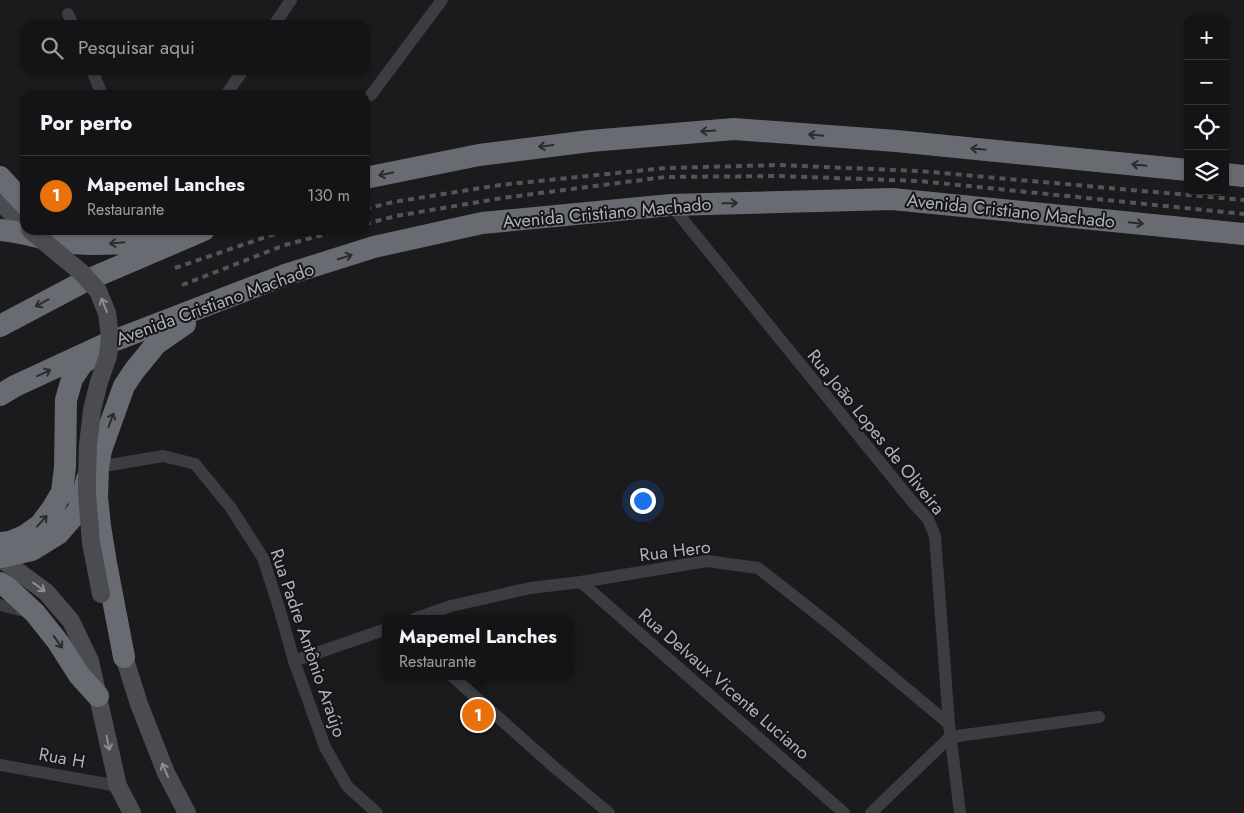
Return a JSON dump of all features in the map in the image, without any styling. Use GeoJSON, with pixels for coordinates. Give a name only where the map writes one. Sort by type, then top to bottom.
{"type":"FeatureCollection","features":[{"type":"Feature","properties":{"kind":"highway"},"geometry":{"type":"LineString","coordinates":[[370,177],[479,155],[590,141],[734,129],[896,141],[1184,170]]}},
{"type":"Feature","properties":{"kind":"highway"},"geometry":{"type":"LineString","coordinates":[[1229,174],[1244,176]]}},
{"type":"Feature","properties":{"kind":"highway"},"geometry":{"type":"LineString","coordinates":[[0,176],[20,198]]}},
{"type":"Feature","properties":{"kind":"highway","name":"Avenida Cristiano Machado"},"geometry":{"type":"LineString","coordinates":[[0,395],[15,386],[108,343],[285,275],[374,247],[482,223],[671,205],[892,199],[1244,234]]}},
{"type":"Feature","properties":{"kind":"highway"},"geometry":{"type":"LineString","coordinates":[[0,230],[20,233]]}},
{"type":"Feature","properties":{"kind":"highway"},"geometry":{"type":"LineString","coordinates":[[31,235],[70,243],[93,244],[183,235]]}},
{"type":"Feature","properties":{"kind":"highway"},"geometry":{"type":"LineString","coordinates":[[70,235],[93,244]]}},
{"type":"Feature","properties":{"kind":"highway"},"geometry":{"type":"LineString","coordinates":[[0,326],[85,280],[191,235]]}},
{"type":"Feature","properties":{"kind":"highway"},"geometry":{"type":"LineString","coordinates":[[0,245],[15,244],[43,251],[69,263]]}},
{"type":"Feature","properties":{"kind":"highway"},"geometry":{"type":"LineString","coordinates":[[0,558],[32,550],[58,534],[78,510],[124,386],[134,371],[156,344],[216,302]]}},
{"type":"Feature","properties":{"kind":"highway"},"geometry":{"type":"LineString","coordinates":[[0,543],[10,542],[26,535],[40,525],[62,492],[65,467],[66,400],[72,379],[82,364],[108,343]]}},
{"type":"Feature","properties":{"kind":"highway"},"geometry":{"type":"LineString","coordinates":[[92,473],[106,563],[124,657]]}},
{"type":"Feature","properties":{"kind":"highway"},"geometry":{"type":"LineString","coordinates":[[0,583],[35,613],[58,642],[79,675],[98,696]]}},
{"type":"Feature","properties":{"kind":"main road"},"geometry":{"type":"LineString","coordinates":[[0,202],[20,221]]}},
{"type":"Feature","properties":{"kind":"main road"},"geometry":{"type":"LineString","coordinates":[[36,235],[82,274],[98,291],[107,313],[110,336],[108,356],[92,410],[88,445],[92,473],[91,543],[101,594],[139,704],[166,773],[187,813]]}},
{"type":"Feature","properties":{"kind":"main road"},"geometry":{"type":"LineString","coordinates":[[0,558],[46,592],[71,621],[90,661],[118,786],[132,813]]}},
{"type":"Feature","properties":{"kind":"street"},"geometry":{"type":"LineString","coordinates":[[277,20],[290,0]]}},
{"type":"Feature","properties":{"kind":"street"},"geometry":{"type":"LineString","coordinates":[[371,95],[442,0]]}},
{"type":"Feature","properties":{"kind":"street"},"geometry":{"type":"LineString","coordinates":[[94,75],[100,90]]}},
{"type":"Feature","properties":{"kind":"street"},"geometry":{"type":"LineString","coordinates":[[229,90],[240,75]]}},
{"type":"Feature","properties":{"kind":"street","name":"Rua João Lopes de Oliveira"},"geometry":{"type":"LineString","coordinates":[[671,205],[928,519],[935,536],[950,731],[960,813]]}},
{"type":"Feature","properties":{"kind":"street","name":"Rua Padre Antônio Araújo"},"geometry":{"type":"LineString","coordinates":[[92,473],[164,456],[195,464],[231,508],[263,558],[294,661],[325,747],[347,786],[377,813]]}},
{"type":"Feature","properties":{"kind":"street","name":"Rua Hero"},"geometry":{"type":"LineString","coordinates":[[425,615],[451,606],[530,588],[581,582],[707,561],[758,568],[827,622],[950,731]]}},
{"type":"Feature","properties":{"kind":"street","name":"Rua Delvaux Vicente Luciano"},"geometry":{"type":"LineString","coordinates":[[581,582],[844,813]]}},
{"type":"Feature","properties":{"kind":"street"},"geometry":{"type":"LineString","coordinates":[[0,605],[35,613]]}},
{"type":"Feature","properties":{"kind":"street"},"geometry":{"type":"LineString","coordinates":[[294,661],[382,629]]}},
{"type":"Feature","properties":{"kind":"street"},"geometry":{"type":"LineString","coordinates":[[457,680],[610,813]]}},
{"type":"Feature","properties":{"kind":"street"},"geometry":{"type":"LineString","coordinates":[[871,813],[950,731],[1099,717]]}},
{"type":"Feature","properties":{"kind":"street","name":"Rua H"},"geometry":{"type":"LineString","coordinates":[[0,765],[118,786]]}},
{"type":"Feature","properties":{"kind":"railway"},"geometry":{"type":"LineString","coordinates":[[370,208],[393,202],[500,185],[666,168],[778,165],[919,171],[1244,200]]}},
{"type":"Feature","properties":{"kind":"railway"},"geometry":{"type":"LineString","coordinates":[[370,223],[396,216],[502,198],[665,177],[778,176],[919,181],[1244,214]]}},
{"type":"Feature","properties":{"kind":"railway"},"geometry":{"type":"LineString","coordinates":[[175,268],[271,235]]}},
{"type":"Feature","properties":{"kind":"railway"},"geometry":{"type":"LineString","coordinates":[[182,285],[285,245],[322,235]]}},
{"type":"Feature","properties":{"kind":"place","name":"Mapemel Lanches"},"geometry":{"type":"Point","coordinates":[478,715]}}]}
